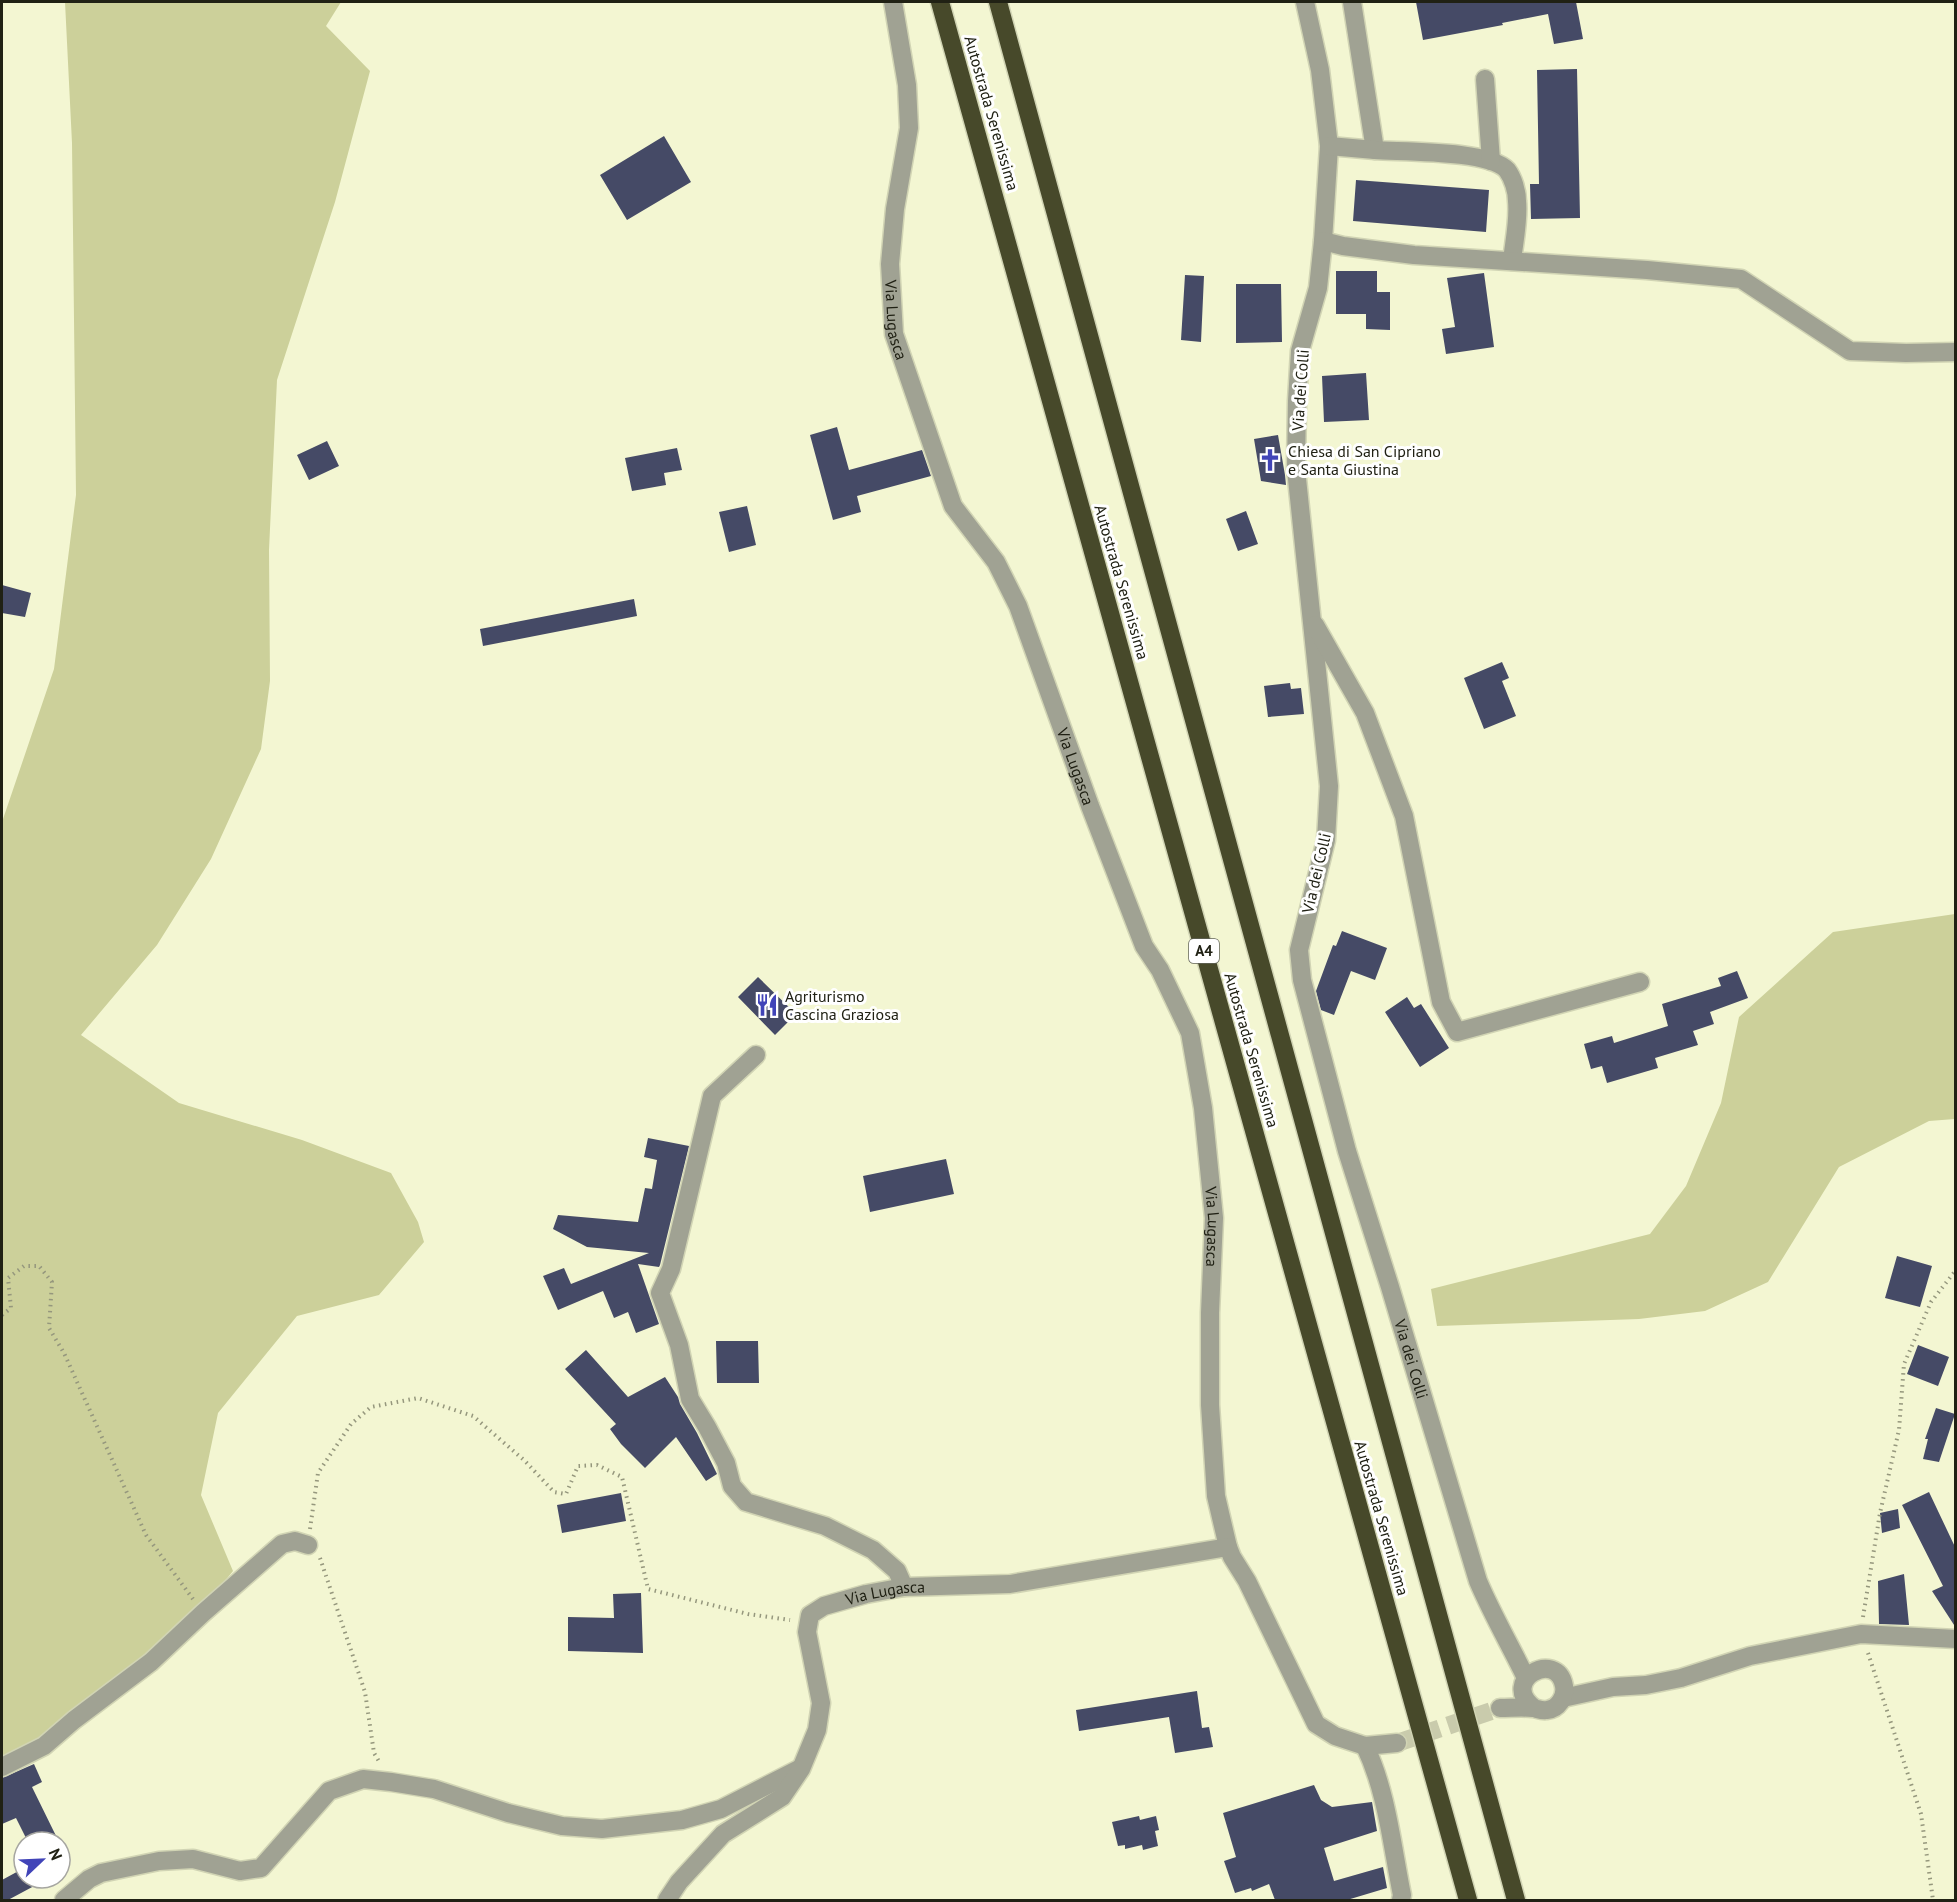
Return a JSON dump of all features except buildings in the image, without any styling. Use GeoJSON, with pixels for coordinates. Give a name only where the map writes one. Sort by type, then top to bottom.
{"type":"FeatureCollection","features":[{"type":"Feature","properties":{"kind":"highway","name":"Autostrada Serenissima"},"geometry":{"type":"LineString","coordinates":[[940,2],[1468,1900]]}},
{"type":"Feature","properties":{"kind":"highway","name":"Autostrada Serenissima"},"geometry":{"type":"LineString","coordinates":[[998,2],[1516,1900]]}},
{"type":"Feature","properties":{"kind":"street","name":"Via Lugasca"},"geometry":{"type":"LineString","coordinates":[[893,2],[907,85],[909,128],[895,209],[890,264],[894,334],[953,506],[996,562],[1018,606],[1090,806],[1144,946],[1160,970],[1190,1033],[1203,1108],[1214,1218],[1210,1313],[1210,1405],[1216,1496],[1228,1547],[1247,1581],[1316,1724],[1335,1736],[1365,1746]]}},
{"type":"Feature","properties":{"kind":"street","name":"Via dei Colli"},"geometry":{"type":"LineString","coordinates":[[1305,2],[1320,70],[1329,146],[1318,288],[1300,351],[1296,469],[1329,786],[1326,840],[1299,950],[1302,980],[1347,1150],[1478,1581],[1507,1639],[1524,1685]]}},
{"type":"Feature","properties":{"kind":"street"},"geometry":{"type":"LineString","coordinates":[[1352,2],[1375,150]]}},
{"type":"Feature","properties":{"kind":"street"},"geometry":{"type":"LineString","coordinates":[[1485,79],[1491,161]]}},
{"type":"Feature","properties":{"kind":"street"},"geometry":{"type":"LineString","coordinates":[[1329,146],[1472,156],[1491,161],[1506,169],[1512,179],[1517,201],[1512,261]]}},
{"type":"Feature","properties":{"kind":"street"},"geometry":{"type":"LineString","coordinates":[[1323,241],[1343,246],[1414,255],[1647,270],[1740,279],[1850,351],[1956,352]]}},
{"type":"Feature","properties":{"kind":"street"},"geometry":{"type":"LineString","coordinates":[[1311,619],[1365,713],[1404,816],[1441,1002],[1457,1032],[1640,982]]}},
{"type":"Feature","properties":{"kind":"street"},"geometry":{"type":"LineString","coordinates":[[756,1054],[712,1096],[671,1269],[660,1293],[679,1345],[690,1399],[726,1463],[732,1486],[746,1502],[825,1526],[873,1551],[897,1571],[904,1587]]}},
{"type":"Feature","properties":{"kind":"street"},"geometry":{"type":"LineString","coordinates":[[2,1767],[44,1746],[74,1719],[151,1662],[203,1613],[282,1545],[295,1541],[308,1545]]}},
{"type":"Feature","properties":{"kind":"street","name":"Via Lugasca"},"geometry":{"type":"LineString","coordinates":[[809,1623],[810,1615],[824,1606],[866,1594],[904,1587],[1010,1584],[1228,1547]]}},
{"type":"Feature","properties":{"kind":"street"},"geometry":{"type":"LineString","coordinates":[[667,1900],[679,1882],[723,1834],[782,1797],[801,1768],[817,1730],[821,1703],[807,1632],[809,1623]]}},
{"type":"Feature","properties":{"kind":"street"},"geometry":{"type":"LineString","coordinates":[[1613,1687],[1561,1677],[1550,1669],[1543,1668],[1536,1670],[1500,1708],[1547,1710],[1554,1708],[1563,1698],[1613,1687],[1646,1685],[1681,1678],[1750,1656],[1861,1634],[1956,1639]]}},
{"type":"Feature","properties":{"kind":"street"},"geometry":{"type":"LineString","coordinates":[[1507,1639],[1543,1668]]}},
{"type":"Feature","properties":{"kind":"street"},"geometry":{"type":"LineString","coordinates":[[1561,1677],[1564,1684],[1563,1698]]}},
{"type":"Feature","properties":{"kind":"street"},"geometry":{"type":"LineString","coordinates":[[1524,1685],[1528,1704],[1534,1708]]}},
{"type":"Feature","properties":{"kind":"street"},"geometry":{"type":"LineString","coordinates":[[1397,1743],[1365,1746],[1384,1802],[1402,1895],[1401,1900]]}},
{"type":"Feature","properties":{"kind":"street"},"geometry":{"type":"LineString","coordinates":[[64,1900],[89,1879],[101,1873],[159,1862],[193,1859],[240,1871],[261,1868],[329,1791],[363,1779],[434,1789],[507,1813],[562,1826],[602,1829],[682,1820],[721,1809],[801,1768]]}},
{"type":"Feature","properties":{"kind":"path"},"geometry":{"type":"LineString","coordinates":[[2,1315],[11,1308],[8,1278],[24,1266],[39,1266],[52,1282],[49,1328],[64,1353],[146,1535],[203,1613]]}},
{"type":"Feature","properties":{"kind":"path"},"geometry":{"type":"LineString","coordinates":[[1933,1900],[1921,1814],[1885,1699],[1861,1634],[1880,1513],[1899,1430],[1904,1364],[1931,1302],[1956,1270]]}},
{"type":"Feature","properties":{"kind":"path"},"geometry":{"type":"LineString","coordinates":[[391,1782],[374,1753],[365,1692],[319,1556],[308,1545],[318,1473],[351,1424],[371,1407],[418,1398],[473,1416],[525,1461],[554,1492],[566,1494],[578,1466],[597,1465],[622,1478],[648,1589],[748,1614],[809,1623]]}},
{"type":"Feature","properties":{"kind":"green space"},"geometry":{"type":"Polygon","coordinates":[[[65,2],[341,2],[326,26],[370,71],[335,202],[277,380],[269,550],[270,681],[261,749],[211,859],[157,945],[81,1035],[179,1103],[302,1140],[391,1173],[418,1222],[424,1242],[379,1295],[297,1316],[218,1413],[201,1495],[233,1571],[190,1624],[53,1739],[2,1764],[2,822],[54,669],[76,495],[72,143],[65,2]]]}},
{"type":"Feature","properties":{"kind":"green space"},"geometry":{"type":"Polygon","coordinates":[[[1955,914],[1955,1119],[1929,1121],[1839,1167],[1768,1282],[1705,1311],[1639,1319],[1437,1326],[1431,1289],[1650,1234],[1686,1186],[1721,1103],[1739,1017],[1833,932],[1955,914]]]}},
{"type":"Feature","properties":{"kind":"tunnel"},"geometry":{"type":"LineString","coordinates":[[1397,1743],[1500,1708]]}},
{"type":"Feature","properties":{"kind":"place","name":"Chiesa di San Cipriano e Santa Giustina"},"geometry":{"type":"Point","coordinates":[1270,460]}},
{"type":"Feature","properties":{"kind":"place","name":"Agriturismo Cascina Graziosa"},"geometry":{"type":"Point","coordinates":[767,1005]}}]}
